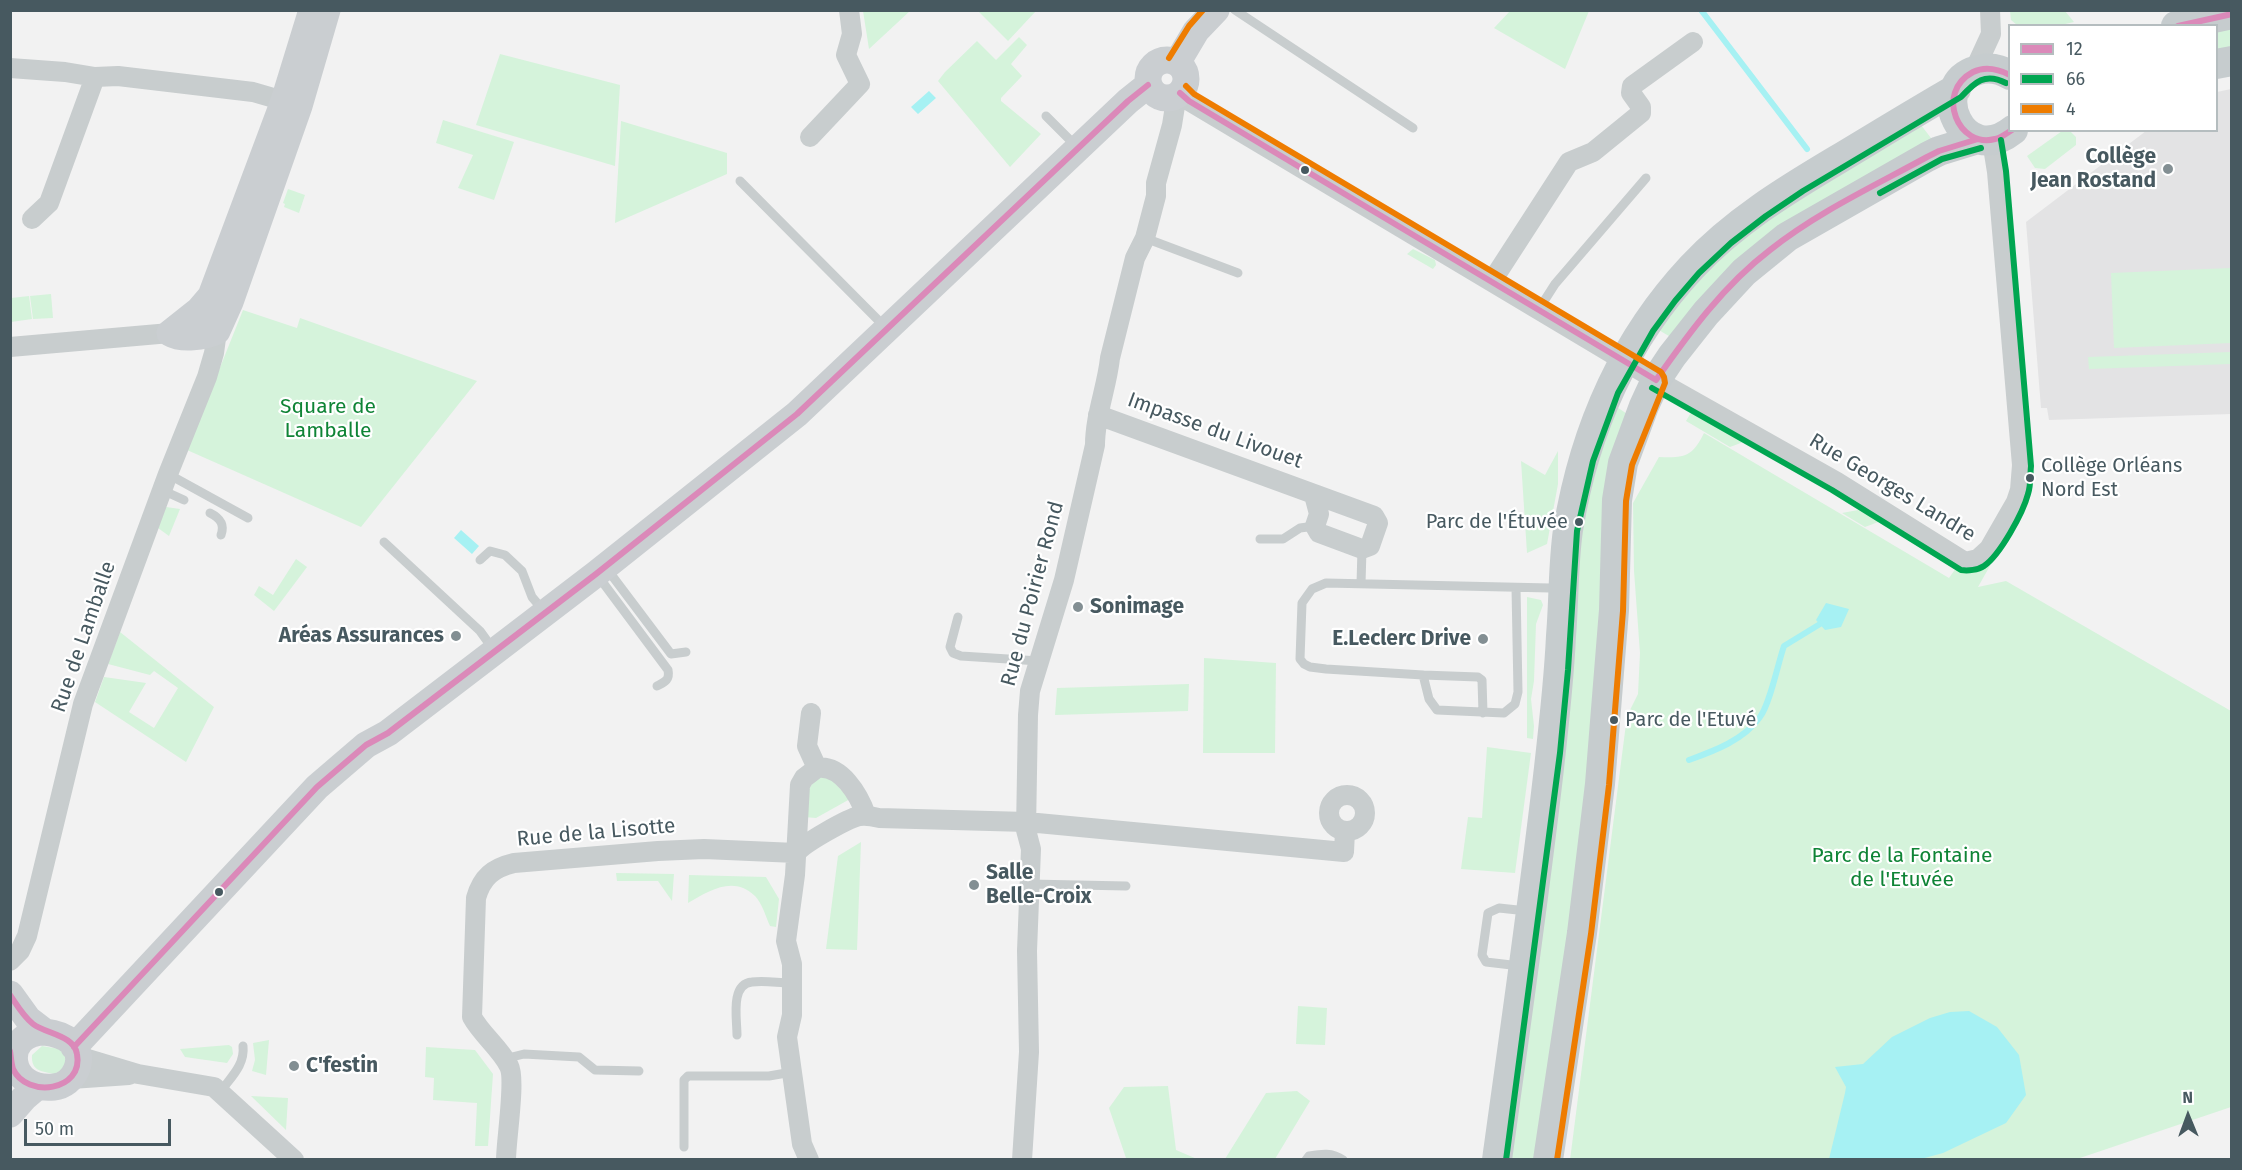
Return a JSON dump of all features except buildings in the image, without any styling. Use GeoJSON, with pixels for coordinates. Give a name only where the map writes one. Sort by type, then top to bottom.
{"type":"FeatureCollection","features":[{"type":"Feature","properties":{"kind":"main road"},"geometry":{"type":"LineString","coordinates":[[312,10],[291,103],[230,302],[216,331],[209,335],[178,337],[170,333],[199,310],[211,296],[291,103],[327,10]]}},
{"type":"Feature","properties":{"kind":"main road"},"geometry":{"type":"LineString","coordinates":[[1177,63],[1196,31],[1216,10]]}},
{"type":"Feature","properties":{"kind":"main road"},"geometry":{"type":"LineString","coordinates":[[2185,24],[2232,14]]}},
{"type":"Feature","properties":{"kind":"main road"},"geometry":{"type":"LineString","coordinates":[[1166,60],[1177,63],[1182,66],[1186,77],[1184,88],[1176,95],[1160,97],[1148,85],[1148,73],[1155,63],[1166,60]]}},
{"type":"Feature","properties":{"kind":"main road"},"geometry":{"type":"LineString","coordinates":[[1989,74],[1952,109],[1960,128],[1994,137]]}},
{"type":"Feature","properties":{"kind":"main road"},"geometry":{"type":"LineString","coordinates":[[1497,1160],[1532,911],[1558,685],[1568,531],[1588,442],[1607,393],[1624,359],[1644,328],[1691,268],[1734,227],[1774,198],[1989,74]]}},
{"type":"Feature","properties":{"kind":"main road"},"geometry":{"type":"LineString","coordinates":[[75,1061],[60,1036],[45,1032],[24,1035],[15,1046],[11,1058],[18,1075],[37,1087],[61,1086],[75,1061],[317,787],[366,745],[388,733],[601,571],[798,414],[1078,148],[1148,85]]}},
{"type":"Feature","properties":{"kind":"main road"},"geometry":{"type":"LineString","coordinates":[[1548,1160],[1582,933],[1600,784],[1612,644],[1617,500],[1623,464],[1644,406],[1656,380],[1706,313],[1744,272],[1787,237],[1933,154],[1994,137]]}},
{"type":"Feature","properties":{"kind":"main road"},"geometry":{"type":"LineString","coordinates":[[10,994],[27,1019],[45,1032]]}},
{"type":"Feature","properties":{"kind":"main road"},"geometry":{"type":"LineString","coordinates":[[10,1114],[37,1087]]}},
{"type":"Feature","properties":{"kind":"street"},"geometry":{"type":"LineString","coordinates":[[810,137],[860,84],[846,55],[852,34],[849,10]]}},
{"type":"Feature","properties":{"kind":"street"},"geometry":{"type":"LineString","coordinates":[[1989,74],[1990,10]]}},
{"type":"Feature","properties":{"kind":"street"},"geometry":{"type":"LineString","coordinates":[[1492,281],[1569,162],[1593,152],[1641,113],[1641,108],[1631,93],[1632,86],[1693,42]]}},
{"type":"Feature","properties":{"kind":"street"},"geometry":{"type":"LineString","coordinates":[[10,68],[65,72],[95,77],[118,76],[254,92],[291,103]]}},
{"type":"Feature","properties":{"kind":"street"},"geometry":{"type":"LineString","coordinates":[[32,219],[49,203],[95,77]]}},
{"type":"Feature","properties":{"kind":"street","name":"Rue Georges Landre"},"geometry":{"type":"LineString","coordinates":[[1176,95],[1207,111],[1656,380],[1837,482],[1965,562],[1972,562],[1983,557],[2016,502],[2020,490],[2022,465],[1994,137]]}},
{"type":"Feature","properties":{"kind":"street","name":"Rue du Poirier Rond"},"geometry":{"type":"LineString","coordinates":[[1022,1160],[1029,1052],[1027,951],[1031,849],[1026,822],[1030,691],[1064,580],[1095,445],[1098,415],[1109,372],[1110,358],[1135,258],[1144,238],[1156,196],[1156,183],[1173,125],[1176,95]]}},
{"type":"Feature","properties":{"kind":"street"},"geometry":{"type":"LineString","coordinates":[[1173,125],[1188,113],[1207,111]]}},
{"type":"Feature","properties":{"kind":"street","name":"Rue de Lamballe"},"geometry":{"type":"LineString","coordinates":[[10,961],[20,951],[27,936],[83,704],[165,482],[207,377],[214,353],[216,331]]}},
{"type":"Feature","properties":{"kind":"street"},"geometry":{"type":"LineString","coordinates":[[10,347],[170,333]]}},
{"type":"Feature","properties":{"kind":"street","name":"Impasse du Livouet"},"geometry":{"type":"LineString","coordinates":[[1098,415],[1374,516],[1378,523],[1370,546],[1362,549]]}},
{"type":"Feature","properties":{"kind":"street","name":"Impasse du Livouet"},"geometry":{"type":"LineString","coordinates":[[1314,495],[1318,514],[1315,526]]}},
{"type":"Feature","properties":{"kind":"street"},"geometry":{"type":"LineString","coordinates":[[1315,526],[1319,533],[1362,549]]}},
{"type":"Feature","properties":{"kind":"street"},"geometry":{"type":"LineString","coordinates":[[811,713],[807,746],[817,768]]}},
{"type":"Feature","properties":{"kind":"street"},"geometry":{"type":"LineString","coordinates":[[809,1160],[802,1144],[787,1037],[792,1015],[790,983],[792,958],[786,941],[796,853],[800,785],[804,778],[817,768],[828,768],[839,773],[859,800],[866,815]]}},
{"type":"Feature","properties":{"kind":"street"},"geometry":{"type":"LineString","coordinates":[[796,853],[810,842],[854,818],[866,815],[879,818],[1026,822],[1344,852],[1345,831]]}},
{"type":"Feature","properties":{"kind":"street","name":"Rue de la Lisotte"},"geometry":{"type":"LineString","coordinates":[[506,1160],[511,1072],[504,1059],[477,1027],[472,1017],[477,898],[483,880],[501,866],[514,863],[704,849],[796,853]]}},
{"type":"Feature","properties":{"kind":"street"},"geometry":{"type":"LineString","coordinates":[[75,1061],[207,1085],[220,1091],[288,1158]]}},
{"type":"Feature","properties":{"kind":"lane"},"geometry":{"type":"LineString","coordinates":[[1234,10],[1413,129]]}},
{"type":"Feature","properties":{"kind":"lane"},"geometry":{"type":"LineString","coordinates":[[1046,116],[1078,148]]}},
{"type":"Feature","properties":{"kind":"lane"},"geometry":{"type":"LineString","coordinates":[[1539,309],[1555,284],[1646,178]]}},
{"type":"Feature","properties":{"kind":"lane"},"geometry":{"type":"LineString","coordinates":[[740,181],[887,329]]}},
{"type":"Feature","properties":{"kind":"lane"},"geometry":{"type":"LineString","coordinates":[[1144,238],[1238,273]]}},
{"type":"Feature","properties":{"kind":"lane"},"geometry":{"type":"LineString","coordinates":[[165,482],[184,500]]}},
{"type":"Feature","properties":{"kind":"lane"},"geometry":{"type":"LineString","coordinates":[[165,482],[248,518]]}},
{"type":"Feature","properties":{"kind":"lane"},"geometry":{"type":"LineString","coordinates":[[210,513],[222,522],[221,535]]}},
{"type":"Feature","properties":{"kind":"lane"},"geometry":{"type":"LineString","coordinates":[[1260,539],[1283,539],[1300,528],[1315,526]]}},
{"type":"Feature","properties":{"kind":"lane"},"geometry":{"type":"LineString","coordinates":[[384,542],[480,631],[495,651]]}},
{"type":"Feature","properties":{"kind":"lane"},"geometry":{"type":"LineString","coordinates":[[1361,584],[1362,549]]}},
{"type":"Feature","properties":{"kind":"lane"},"geometry":{"type":"LineString","coordinates":[[480,560],[490,551],[506,555],[522,571],[532,597],[545,612]]}},
{"type":"Feature","properties":{"kind":"lane"},"geometry":{"type":"LineString","coordinates":[[601,571],[671,654],[686,652]]}},
{"type":"Feature","properties":{"kind":"lane"},"geometry":{"type":"LineString","coordinates":[[601,571],[668,670],[667,680],[657,686]]}},
{"type":"Feature","properties":{"kind":"lane"},"geometry":{"type":"LineString","coordinates":[[1483,713],[1482,680],[1478,677],[1318,668],[1304,664],[1300,659],[1302,603],[1312,589],[1326,584],[1563,590]]}},
{"type":"Feature","properties":{"kind":"lane"},"geometry":{"type":"LineString","coordinates":[[1423,675],[1429,699],[1437,710],[1483,713],[1504,712],[1511,709],[1517,698],[1516,588]]}},
{"type":"Feature","properties":{"kind":"lane"},"geometry":{"type":"LineString","coordinates":[[958,617],[950,647],[953,654],[1039,662]]}},
{"type":"Feature","properties":{"kind":"lane"},"geometry":{"type":"LineString","coordinates":[[1030,884],[1126,886]]}},
{"type":"Feature","properties":{"kind":"lane"},"geometry":{"type":"LineString","coordinates":[[1524,967],[1486,962],[1482,955],[1488,913],[1499,908],[1532,911]]}},
{"type":"Feature","properties":{"kind":"lane"},"geometry":{"type":"LineString","coordinates":[[737,1035],[738,994],[743,984],[751,982],[790,983]]}},
{"type":"Feature","properties":{"kind":"lane"},"geometry":{"type":"LineString","coordinates":[[220,1091],[239,1067],[244,1054],[243,1046]]}},
{"type":"Feature","properties":{"kind":"lane"},"geometry":{"type":"LineString","coordinates":[[504,1059],[524,1054],[579,1057],[595,1070],[639,1071]]}},
{"type":"Feature","properties":{"kind":"lane"},"geometry":{"type":"LineString","coordinates":[[684,1147],[684,1080],[688,1076],[769,1076],[792,1072]]}},
{"type":"Feature","properties":{"kind":"lane"},"geometry":{"type":"LineString","coordinates":[[1306,1160],[1309,1156],[1320,1154],[1335,1154],[1342,1160]]}},
{"type":"Feature","properties":{"kind":"shaded area"},"geometry":{"type":"Polygon","coordinates":[[[2231,89],[2231,414],[2049,420],[2047,408],[2041,408],[2026,222],[2145,132],[2218,132],[2218,92],[2231,89]]]}},
{"type":"Feature","properties":{"kind":"green space"},"geometry":{"type":"Polygon","coordinates":[[[863,10],[910,11],[869,49],[863,10]]]}},
{"type":"Feature","properties":{"kind":"green space"},"geometry":{"type":"Polygon","coordinates":[[[978,11],[1036,11],[1008,41],[978,11]]]}},
{"type":"Feature","properties":{"kind":"green space"},"geometry":{"type":"Polygon","coordinates":[[[1510,11],[1589,11],[1565,69],[1494,28],[1510,11]]]}},
{"type":"Feature","properties":{"kind":"green space"},"geometry":{"type":"Polygon","coordinates":[[[2010,11],[2065,11],[2074,22],[2016,24],[2011,20],[2010,11]]]}},
{"type":"Feature","properties":{"kind":"green space"},"geometry":{"type":"Polygon","coordinates":[[[2231,26],[2231,52],[2218,55],[2218,29],[2231,26]]]}},
{"type":"Feature","properties":{"kind":"green space"},"geometry":{"type":"Polygon","coordinates":[[[1019,37],[1027,45],[1011,64],[1022,76],[1001,98],[1001,101],[1041,134],[1010,167],[938,81],[977,41],[996,60],[1019,37]]]}},
{"type":"Feature","properties":{"kind":"green space"},"geometry":{"type":"Polygon","coordinates":[[[500,54],[620,85],[615,166],[476,125],[500,54]]]}},
{"type":"Feature","properties":{"kind":"green space"},"geometry":{"type":"Polygon","coordinates":[[[443,120],[514,142],[494,200],[458,188],[473,155],[436,143],[443,120]]]}},
{"type":"Feature","properties":{"kind":"green space"},"geometry":{"type":"Polygon","coordinates":[[[621,121],[727,153],[727,174],[615,223],[621,121]]]}},
{"type":"Feature","properties":{"kind":"green space"},"geometry":{"type":"Polygon","coordinates":[[[1921,125],[1934,142],[1674,339],[1657,329],[1735,240],[1921,125]]]}},
{"type":"Feature","properties":{"kind":"green space"},"geometry":{"type":"Polygon","coordinates":[[[2061,132],[2071,132],[2076,137],[2076,145],[2045,169],[2035,168],[2027,156],[2061,132]]]}},
{"type":"Feature","properties":{"kind":"green space"},"geometry":{"type":"Polygon","coordinates":[[[288,189],[305,195],[299,213],[284,207],[283,203],[288,189]]]}},
{"type":"Feature","properties":{"kind":"green space"},"geometry":{"type":"Polygon","coordinates":[[[1413,249],[1435,260],[1436,265],[1433,269],[1407,254],[1413,249]]]}},
{"type":"Feature","properties":{"kind":"green space"},"geometry":{"type":"Polygon","coordinates":[[[2231,268],[2231,343],[2114,348],[2111,273],[2231,268]]]}},
{"type":"Feature","properties":{"kind":"green space"},"geometry":{"type":"Polygon","coordinates":[[[51,294],[53,318],[33,319],[30,296],[51,294]]]}},
{"type":"Feature","properties":{"kind":"green space"},"geometry":{"type":"Polygon","coordinates":[[[29,296],[32,319],[11,322],[11,298],[29,296]]]}},
{"type":"Feature","properties":{"kind":"green space","name":"Square de Lamballe"},"geometry":{"type":"Polygon","coordinates":[[[243,310],[297,328],[300,318],[477,381],[361,527],[187,450],[243,310]]]}},
{"type":"Feature","properties":{"kind":"green space"},"geometry":{"type":"Polygon","coordinates":[[[2231,352],[2231,364],[2089,369],[2088,357],[2231,352]]]}},
{"type":"Feature","properties":{"kind":"green space"},"geometry":{"type":"Polygon","coordinates":[[[1614,405],[1630,416],[1603,653],[1539,1159],[1507,1160],[1575,548],[1614,405]]]}},
{"type":"Feature","properties":{"kind":"green space"},"geometry":{"type":"Polygon","coordinates":[[[1692,411],[1746,441],[1730,447],[1686,421],[1692,411]]]}},
{"type":"Feature","properties":{"kind":"green space","name":"Parc de la Fontaine de l'Etuvée"},"geometry":{"type":"Polygon","coordinates":[[[1704,433],[1949,578],[1956,568],[1972,570],[1991,564],[1978,587],[2006,581],[2231,711],[2231,1107],[2077,1159],[1570,1160],[1627,716],[1638,694],[1640,653],[1634,571],[1633,503],[1659,457],[1687,454],[1696,447],[1704,433]]]}},
{"type":"Feature","properties":{"kind":"green space"},"geometry":{"type":"Polygon","coordinates":[[[1558,451],[1558,484],[1547,544],[1527,553],[1521,461],[1545,475],[1558,451]]]}},
{"type":"Feature","properties":{"kind":"green space"},"geometry":{"type":"Polygon","coordinates":[[[166,507],[180,509],[169,536],[158,528],[166,507]]]}},
{"type":"Feature","properties":{"kind":"green space"},"geometry":{"type":"Polygon","coordinates":[[[1858,510],[1881,521],[1865,527],[1842,513],[1858,510]]]}},
{"type":"Feature","properties":{"kind":"green space"},"geometry":{"type":"Polygon","coordinates":[[[296,559],[307,567],[274,611],[254,595],[259,586],[273,595],[296,559]]]}},
{"type":"Feature","properties":{"kind":"green space"},"geometry":{"type":"Polygon","coordinates":[[[1527,597],[1541,600],[1543,605],[1536,624],[1531,699],[1533,739],[1527,738],[1527,597]]]}},
{"type":"Feature","properties":{"kind":"green space"},"geometry":{"type":"Polygon","coordinates":[[[120,632],[214,707],[186,762],[95,702],[104,677],[146,683],[129,712],[154,728],[178,688],[154,671],[150,675],[108,664],[120,632]]]}},
{"type":"Feature","properties":{"kind":"green space"},"geometry":{"type":"Polygon","coordinates":[[[1204,658],[1276,663],[1275,753],[1203,753],[1204,658]]]}},
{"type":"Feature","properties":{"kind":"green space"},"geometry":{"type":"Polygon","coordinates":[[[1189,684],[1188,711],[1055,715],[1057,688],[1189,684]]]}},
{"type":"Feature","properties":{"kind":"green space"},"geometry":{"type":"Polygon","coordinates":[[[1487,747],[1531,753],[1515,873],[1461,869],[1468,817],[1482,818],[1487,747]]]}},
{"type":"Feature","properties":{"kind":"green space"},"geometry":{"type":"Polygon","coordinates":[[[827,775],[850,799],[816,818],[803,817],[808,791],[815,781],[827,775]]]}},
{"type":"Feature","properties":{"kind":"green space"},"geometry":{"type":"Polygon","coordinates":[[[861,842],[857,950],[826,949],[838,856],[861,842]]]}},
{"type":"Feature","properties":{"kind":"green space"},"geometry":{"type":"Polygon","coordinates":[[[616,873],[674,874],[672,901],[658,881],[617,881],[616,873]]]}},
{"type":"Feature","properties":{"kind":"green space"},"geometry":{"type":"Polygon","coordinates":[[[689,875],[766,877],[779,899],[776,927],[770,926],[755,896],[738,887],[721,887],[688,903],[689,875]]]}},
{"type":"Feature","properties":{"kind":"green space"},"geometry":{"type":"Polygon","coordinates":[[[1298,1006],[1327,1008],[1325,1045],[1296,1044],[1298,1006]]]}},
{"type":"Feature","properties":{"kind":"green space"},"geometry":{"type":"Polygon","coordinates":[[[269,1040],[266,1075],[252,1071],[255,1060],[253,1043],[269,1040]]]}},
{"type":"Feature","properties":{"kind":"green space"},"geometry":{"type":"Polygon","coordinates":[[[229,1045],[232,1047],[233,1054],[227,1063],[185,1057],[180,1049],[229,1045]]]}},
{"type":"Feature","properties":{"kind":"green space"},"geometry":{"type":"Polygon","coordinates":[[[42,1046],[60,1049],[66,1057],[64,1069],[54,1074],[35,1067],[32,1055],[42,1046]]]}},
{"type":"Feature","properties":{"kind":"green space"},"geometry":{"type":"Polygon","coordinates":[[[426,1047],[475,1050],[493,1074],[488,1146],[475,1146],[477,1103],[433,1100],[434,1078],[425,1077],[426,1047]]]}},
{"type":"Feature","properties":{"kind":"green space"},"geometry":{"type":"Polygon","coordinates":[[[1168,1086],[1176,1150],[1197,1159],[1124,1159],[1126,1158],[1109,1108],[1124,1087],[1168,1086]]]}},
{"type":"Feature","properties":{"kind":"green space"},"geometry":{"type":"Polygon","coordinates":[[[1297,1091],[1310,1101],[1275,1159],[1225,1159],[1266,1093],[1297,1091]]]}},
{"type":"Feature","properties":{"kind":"green space"},"geometry":{"type":"Polygon","coordinates":[[[251,1096],[288,1098],[286,1130],[251,1096]]]}},
{"type":"Feature","properties":{"kind":"water"},"geometry":{"type":"Polygon","coordinates":[[[929,91],[936,98],[918,114],[911,107],[929,91]]]}},
{"type":"Feature","properties":{"kind":"water"},"geometry":{"type":"Polygon","coordinates":[[[461,530],[479,546],[472,554],[454,538],[461,530]]]}},
{"type":"Feature","properties":{"kind":"water"},"geometry":{"type":"Polygon","coordinates":[[[1826,603],[1849,609],[1841,627],[1825,630],[1816,620],[1826,603]]]}},
{"type":"Feature","properties":{"kind":"water"},"geometry":{"type":"Polygon","coordinates":[[[1969,1011],[1997,1027],[2019,1055],[2026,1095],[2006,1123],[1943,1153],[1921,1159],[1829,1159],[1846,1087],[1835,1067],[1863,1064],[1892,1037],[1930,1018],[1950,1012],[1969,1011]]]}},
{"type":"Feature","properties":{"kind":"waterway"},"geometry":{"type":"LineString","coordinates":[[1701,10],[1807,149]]}},
{"type":"Feature","properties":{"kind":"waterway"},"geometry":{"type":"LineString","coordinates":[[1689,760],[1728,744],[1753,725],[1764,711],[1784,646],[1820,624]]}},
{"type":"Feature","properties":{"kind":"transit line","name":"4"},"geometry":{"type":"LineString","coordinates":[[1169,58],[1189,26],[1203,10]]}},
{"type":"Feature","properties":{"kind":"transit line","name":"12"},"geometry":{"type":"LineString","coordinates":[[2187,24],[2232,14]]}},
{"type":"Feature","properties":{"kind":"transit line","name":"12"},"geometry":{"type":"LineString","coordinates":[[2008,74],[1992,69],[1973,72],[1961,81],[1955,93],[1953,105],[1962,128],[1971,136],[1982,140],[1995,139],[2009,132]]}},
{"type":"Feature","properties":{"kind":"transit line","name":"66"},"geometry":{"type":"LineString","coordinates":[[1506,1160],[1560,753],[1577,531],[1593,461],[1618,393],[1653,331],[1675,301],[1699,273],[1731,243],[1803,191],[1961,97],[1981,80],[1992,78],[2006,83]]}},
{"type":"Feature","properties":{"kind":"transit line","name":"12"},"geometry":{"type":"LineString","coordinates":[[74,1047],[317,787],[366,745],[388,733],[596,574],[797,414],[1128,101],[1148,85]]}},
{"type":"Feature","properties":{"kind":"transit line","name":"4"},"geometry":{"type":"LineString","coordinates":[[1186,86],[1194,94],[1661,372],[1664,377],[1665,383],[1632,465],[1626,501],[1623,611],[1609,785],[1591,934],[1557,1160]]}},
{"type":"Feature","properties":{"kind":"transit line","name":"12"},"geometry":{"type":"LineString","coordinates":[[1180,93],[1189,101],[1656,380],[1694,327],[1722,294],[1737,278],[1788,236],[1867,189],[1939,151],[1978,139]]}},
{"type":"Feature","properties":{"kind":"transit line","name":"66"},"geometry":{"type":"LineString","coordinates":[[1652,388],[1832,490],[1961,570],[1973,570],[1984,566],[2004,543],[2021,512],[2029,491],[2031,466],[2006,171],[2001,140]]}},
{"type":"Feature","properties":{"kind":"transit line","name":"66"},"geometry":{"type":"LineString","coordinates":[[1880,193],[1942,159],[1981,148]]}},
{"type":"Feature","properties":{"kind":"transit line","name":"12"},"geometry":{"type":"LineString","coordinates":[[10,995],[33,1024],[71,1043],[77,1054],[77,1066],[72,1076],[64,1083],[53,1087],[30,1085],[13,1069],[10,1051]]}},
{"type":"Feature","properties":{"kind":"place","name":"Collège Jean Rostand"},"geometry":{"type":"Point","coordinates":[2168,169]}},
{"type":"Feature","properties":{"kind":"place","name":"Collège Orléans Nord Est"},"geometry":{"type":"Point","coordinates":[2030,478]}},
{"type":"Feature","properties":{"kind":"place","name":"Parc de l'Étuvée"},"geometry":{"type":"Point","coordinates":[1579,522]}},
{"type":"Feature","properties":{"kind":"place","name":"Sonimage"},"geometry":{"type":"Point","coordinates":[1078,607]}},
{"type":"Feature","properties":{"kind":"place","name":"Aréas Assurances"},"geometry":{"type":"Point","coordinates":[456,636]}},
{"type":"Feature","properties":{"kind":"place","name":"E.Leclerc Drive"},"geometry":{"type":"Point","coordinates":[1483,639]}},
{"type":"Feature","properties":{"kind":"place","name":"Parc de l'Etuvé"},"geometry":{"type":"Point","coordinates":[1614,720]}},
{"type":"Feature","properties":{"kind":"place","name":"Salle Belle-Croix"},"geometry":{"type":"Point","coordinates":[974,885]}},
{"type":"Feature","properties":{"kind":"place","name":"C'festin"},"geometry":{"type":"Point","coordinates":[294,1066]}}]}
